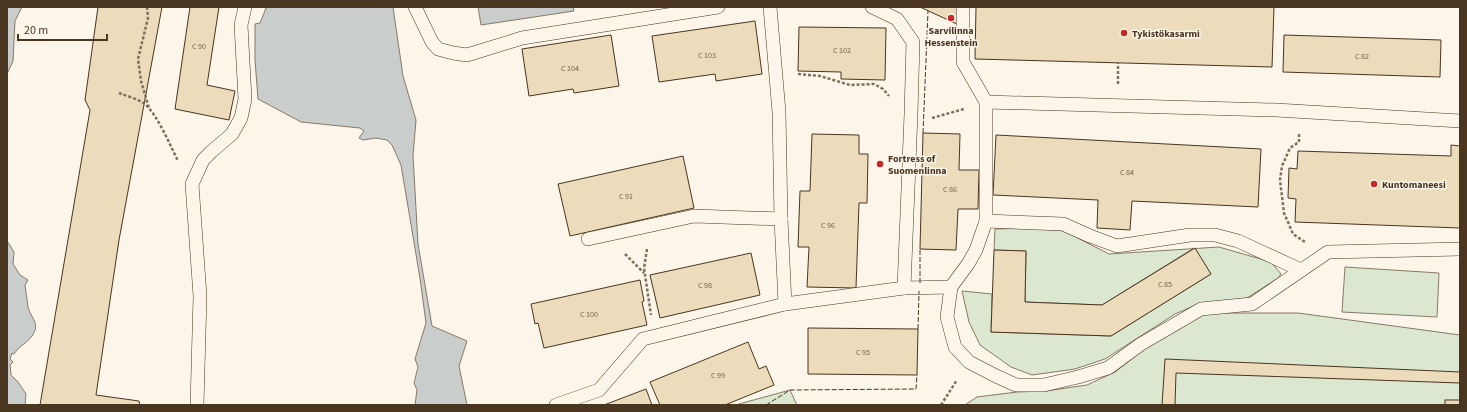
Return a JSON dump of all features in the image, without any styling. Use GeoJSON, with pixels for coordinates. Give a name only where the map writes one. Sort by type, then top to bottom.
{"type":"FeatureCollection","features":[{"type":"Feature","properties":{"kind":"lane"},"geometry":{"type":"LineString","coordinates":[[197,405],[200,296],[192,184],[203,160],[232,134],[241,118],[245,99],[241,25],[245,7]]}},
{"type":"Feature","properties":{"kind":"lane"},"geometry":{"type":"LineString","coordinates":[[415,7],[432,42],[438,49],[467,55],[522,38],[718,7]]}},
{"type":"Feature","properties":{"kind":"lane"},"geometry":{"type":"LineString","coordinates":[[770,7],[779,112],[781,219],[785,304]]}},
{"type":"Feature","properties":{"kind":"lane"},"geometry":{"type":"LineString","coordinates":[[872,7],[897,19],[913,42],[904,288]]}},
{"type":"Feature","properties":{"kind":"lane"},"geometry":{"type":"LineString","coordinates":[[963,7],[963,62],[986,102],[986,221],[976,250],[968,264],[951,287],[946,317],[955,347],[969,362],[1016,385],[1044,385],[1108,368],[1141,344],[1200,309],[1252,304],[1328,252],[1460,249]]}},
{"type":"Feature","properties":{"kind":"lane"},"geometry":{"type":"LineString","coordinates":[[986,102],[1276,110],[1460,121]]}},
{"type":"Feature","properties":{"kind":"lane"},"geometry":{"type":"LineString","coordinates":[[588,239],[694,216],[781,219]]}},
{"type":"Feature","properties":{"kind":"lane"},"geometry":{"type":"LineString","coordinates":[[986,221],[1063,224],[1117,246],[1190,234],[1215,235],[1238,241],[1301,270]]}},
{"type":"Feature","properties":{"kind":"lane"},"geometry":{"type":"LineString","coordinates":[[556,405],[599,390],[643,339],[785,304],[904,288],[951,287]]}},
{"type":"Feature","properties":{"kind":"path"},"geometry":{"type":"LineString","coordinates":[[148,7],[148,18],[138,59],[141,81],[150,110],[178,162],[192,184]]}},
{"type":"Feature","properties":{"kind":"path"},"geometry":{"type":"LineString","coordinates":[[776,72],[820,76],[850,85],[874,84],[883,89],[900,106],[911,121],[924,121],[986,102]]}},
{"type":"Feature","properties":{"kind":"path"},"geometry":{"type":"LineString","coordinates":[[119,93],[143,103],[150,110]]}},
{"type":"Feature","properties":{"kind":"path"},"geometry":{"type":"LineString","coordinates":[[1300,132],[1298,142],[1290,148],[1282,166],[1280,180],[1284,213],[1293,234],[1324,254]]}},
{"type":"Feature","properties":{"kind":"path"},"geometry":{"type":"LineString","coordinates":[[653,225],[644,268],[654,336]]}},
{"type":"Feature","properties":{"kind":"path"},"geometry":{"type":"LineString","coordinates":[[941,405],[969,362]]}},
{"type":"Feature","properties":{"kind":"green space"},"geometry":{"type":"Polygon","coordinates":[[[1038,228],[1064,231],[1109,254],[1193,249],[1102,305],[1025,302],[1026,251],[994,250],[995,229],[1038,228]]]}},
{"type":"Feature","properties":{"kind":"green space"},"geometry":{"type":"Polygon","coordinates":[[[1219,247],[1271,262],[1281,274],[1278,278],[1241,302],[1198,304],[1175,314],[1105,359],[1075,369],[1032,375],[1011,367],[980,345],[969,322],[962,291],[992,294],[991,332],[1111,336],[1211,274],[1194,249],[1219,247]]]}},
{"type":"Feature","properties":{"kind":"green space"},"geometry":{"type":"Polygon","coordinates":[[[1345,267],[1439,273],[1437,317],[1342,312],[1345,267]]]}},
{"type":"Feature","properties":{"kind":"green space"},"geometry":{"type":"Polygon","coordinates":[[[1206,313],[1298,313],[1460,335],[1460,405],[965,405],[977,397],[1017,392],[1046,391],[1087,385],[1115,372],[1146,348],[1206,313]]]}},
{"type":"Feature","properties":{"kind":"green space"},"geometry":{"type":"Polygon","coordinates":[[[790,390],[797,405],[737,405],[739,404],[790,390]]]}},
{"type":"Feature","properties":{"kind":"shaded area"},"geometry":{"type":"Polygon","coordinates":[[[7,7],[22,7],[15,21],[13,61],[7,74],[7,7]]]}},
{"type":"Feature","properties":{"kind":"shaded area"},"geometry":{"type":"Polygon","coordinates":[[[393,7],[403,76],[416,120],[413,156],[418,244],[432,326],[467,341],[459,366],[467,405],[415,405],[417,390],[414,383],[418,367],[415,359],[426,323],[401,165],[392,145],[387,140],[376,138],[363,140],[359,138],[364,131],[360,128],[301,122],[258,99],[255,60],[255,24],[260,23],[266,8],[393,7]]]}},
{"type":"Feature","properties":{"kind":"shaded area"},"geometry":{"type":"Polygon","coordinates":[[[478,7],[573,7],[574,11],[481,25],[478,7]]]}},
{"type":"Feature","properties":{"kind":"shaded area"},"geometry":{"type":"Polygon","coordinates":[[[7,241],[14,252],[13,264],[20,275],[28,280],[25,285],[28,307],[36,328],[35,332],[28,341],[14,354],[12,353],[10,359],[13,362],[10,365],[11,375],[26,394],[25,405],[7,405],[7,241]]]}},
{"type":"Feature","properties":{"kind":"building"},"geometry":{"type":"Polygon","coordinates":[[[98,7],[162,7],[119,240],[96,395],[139,401],[140,405],[40,405],[90,110],[85,100],[98,7]]]}},
{"type":"Feature","properties":{"kind":"building"},"geometry":{"type":"Polygon","coordinates":[[[190,7],[219,7],[207,85],[235,91],[229,120],[175,109],[190,7]]]}},
{"type":"Feature","properties":{"kind":"building","name":"Sarvilinna Hessenstein"},"geometry":{"type":"Polygon","coordinates":[[[920,7],[957,7],[959,25],[920,7]]]}},
{"type":"Feature","properties":{"kind":"building","name":"Tykistökasarmi"},"geometry":{"type":"Polygon","coordinates":[[[976,7],[1274,7],[1272,67],[975,59],[976,7]]]}},
{"type":"Feature","properties":{"kind":"building"},"geometry":{"type":"Polygon","coordinates":[[[755,21],[762,74],[716,81],[715,74],[659,82],[652,36],[755,21]]]}},
{"type":"Feature","properties":{"kind":"building"},"geometry":{"type":"Polygon","coordinates":[[[799,27],[886,28],[885,80],[841,79],[841,72],[798,71],[799,27]]]}},
{"type":"Feature","properties":{"kind":"building"},"geometry":{"type":"Polygon","coordinates":[[[611,35],[619,86],[574,93],[573,89],[529,96],[522,49],[611,35]]]}},
{"type":"Feature","properties":{"kind":"building"},"geometry":{"type":"Polygon","coordinates":[[[1284,35],[1441,40],[1440,77],[1283,72],[1284,35]]]}},
{"type":"Feature","properties":{"kind":"building"},"geometry":{"type":"Polygon","coordinates":[[[923,133],[960,134],[959,170],[979,170],[978,209],[958,209],[956,250],[920,249],[923,133]]]}},
{"type":"Feature","properties":{"kind":"building"},"geometry":{"type":"Polygon","coordinates":[[[812,134],[859,135],[859,154],[868,154],[867,203],[859,203],[856,288],[807,287],[809,247],[798,247],[800,191],[810,191],[812,134]]]}},
{"type":"Feature","properties":{"kind":"building"},"geometry":{"type":"Polygon","coordinates":[[[996,135],[1261,149],[1258,207],[1132,201],[1130,230],[1097,228],[1098,200],[993,195],[996,135]]]}},
{"type":"Feature","properties":{"kind":"building","name":"Kuntomaneesi"},"geometry":{"type":"Polygon","coordinates":[[[1451,145],[1460,146],[1460,228],[1295,222],[1296,199],[1288,198],[1289,168],[1297,169],[1298,151],[1451,156],[1451,145]]]}},
{"type":"Feature","properties":{"kind":"building"},"geometry":{"type":"Polygon","coordinates":[[[683,156],[694,208],[570,236],[558,184],[683,156]]]}},
{"type":"Feature","properties":{"kind":"building"},"geometry":{"type":"Polygon","coordinates":[[[1195,248],[1211,274],[1111,336],[991,332],[994,250],[1026,251],[1025,302],[1102,305],[1195,248]]]}},
{"type":"Feature","properties":{"kind":"building"},"geometry":{"type":"Polygon","coordinates":[[[751,253],[760,295],[660,318],[650,275],[751,253]]]}},
{"type":"Feature","properties":{"kind":"building"},"geometry":{"type":"Polygon","coordinates":[[[640,280],[644,301],[642,302],[647,325],[544,348],[538,323],[535,324],[531,304],[640,280]]]}},
{"type":"Feature","properties":{"kind":"building"},"geometry":{"type":"Polygon","coordinates":[[[808,328],[918,329],[917,375],[808,374],[808,328]]]}},
{"type":"Feature","properties":{"kind":"building"},"geometry":{"type":"Polygon","coordinates":[[[748,342],[759,369],[766,366],[774,385],[725,405],[660,405],[650,382],[748,342]]]}},
{"type":"Feature","properties":{"kind":"building"},"geometry":{"type":"Polygon","coordinates":[[[1165,359],[1460,372],[1460,383],[1176,373],[1175,405],[1162,405],[1165,359]]]}},
{"type":"Feature","properties":{"kind":"building"},"geometry":{"type":"Polygon","coordinates":[[[646,389],[652,405],[604,405],[646,389]]]}},
{"type":"Feature","properties":{"kind":"building"},"geometry":{"type":"Polygon","coordinates":[[[1445,400],[1460,400],[1460,405],[1445,405],[1445,400]]]}},
{"type":"Feature","properties":{"kind":"fence"},"geometry":{"type":"LineString","coordinates":[[923,133],[928,11]]}},
{"type":"Feature","properties":{"kind":"fence"},"geometry":{"type":"LineString","coordinates":[[920,249],[920,283]]}},
{"type":"Feature","properties":{"kind":"fence"},"geometry":{"type":"LineString","coordinates":[[918,329],[919,291]]}},
{"type":"Feature","properties":{"kind":"fence"},"geometry":{"type":"LineString","coordinates":[[766,405],[790,390],[916,389],[917,375]]}},
{"type":"Feature","properties":{"kind":"place","name":"Sarvilinna Hessenstein"},"geometry":{"type":"Point","coordinates":[951,18]}},
{"type":"Feature","properties":{"kind":"place","name":"Tykistökasarmi"},"geometry":{"type":"Point","coordinates":[1124,33]}},
{"type":"Feature","properties":{"kind":"place","name":"Fortress of Suomenlinna"},"geometry":{"type":"Point","coordinates":[880,164]}},
{"type":"Feature","properties":{"kind":"place","name":"Kuntomaneesi"},"geometry":{"type":"Point","coordinates":[1374,184]}}]}
